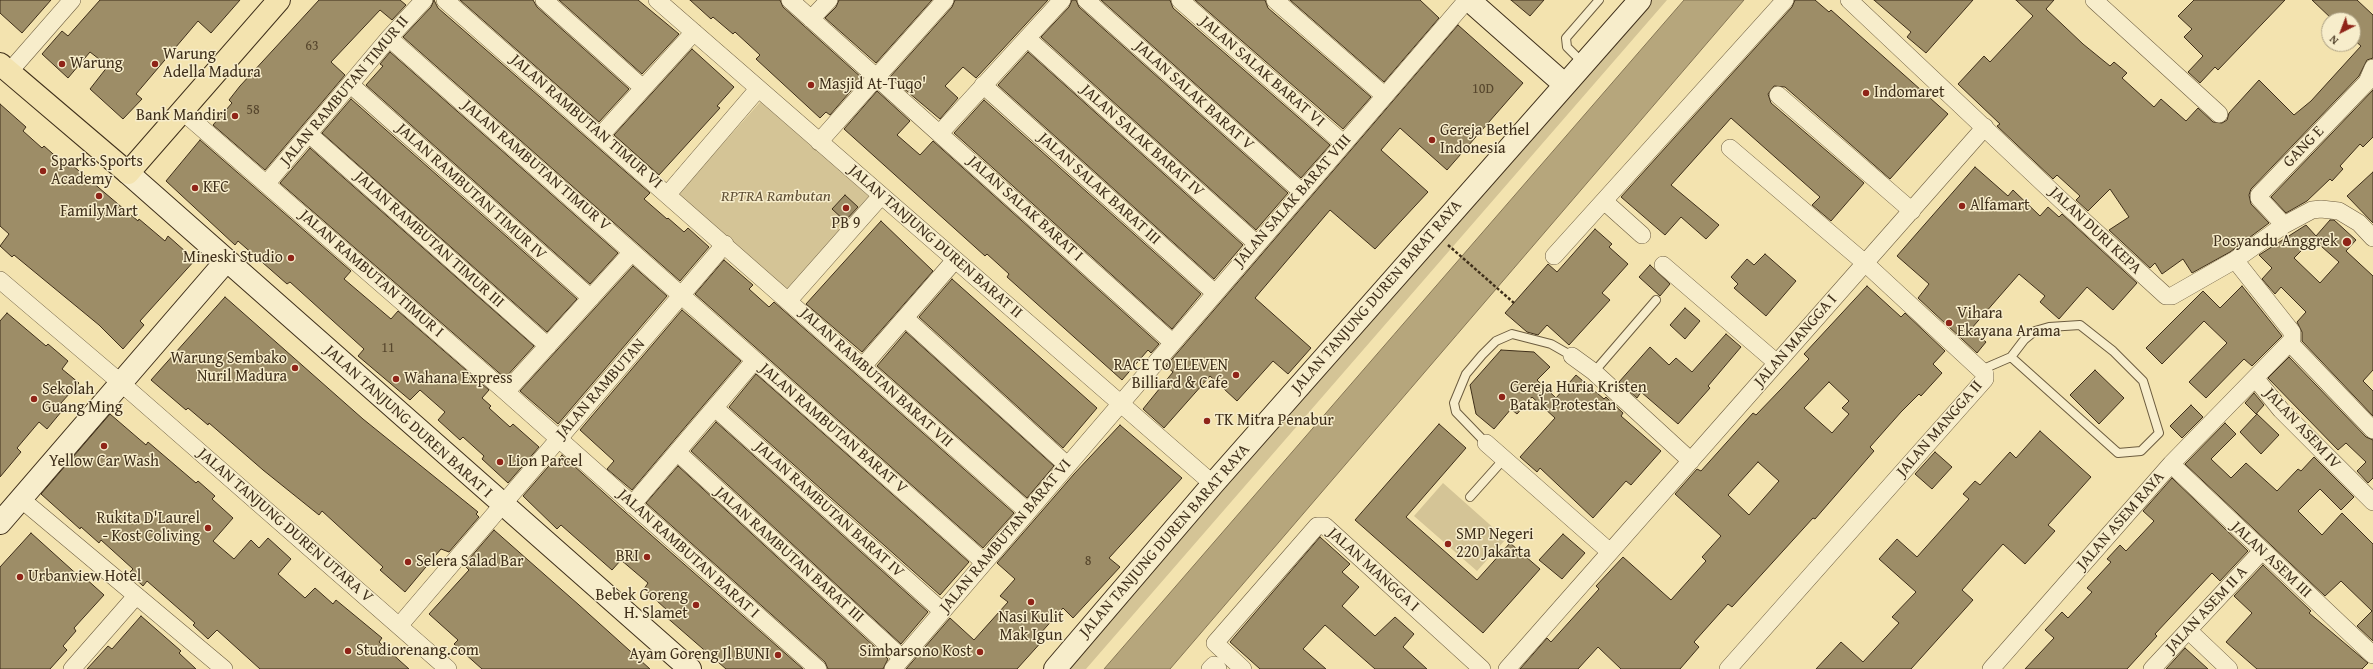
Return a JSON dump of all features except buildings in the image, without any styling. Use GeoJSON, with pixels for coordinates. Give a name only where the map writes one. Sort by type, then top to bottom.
{"type":"FeatureCollection","features":[{"type":"Feature","properties":{"kind":"main road"},"geometry":{"type":"LineString","coordinates":[[4,68],[128,173],[279,0]]}},
{"type":"Feature","properties":{"kind":"street"},"geometry":{"type":"LineString","coordinates":[[4,68],[72,0]]}},
{"type":"Feature","properties":{"kind":"street","name":"JALAN RAMBUTAN TIMUR II"},"geometry":{"type":"LineString","coordinates":[[267,183],[389,38],[424,0]]}},
{"type":"Feature","properties":{"kind":"street","name":"JALAN RAMBUTAN TIMUR VI"},"geometry":{"type":"LineString","coordinates":[[446,0],[725,244]]}},
{"type":"Feature","properties":{"kind":"street"},"geometry":{"type":"LineString","coordinates":[[544,0],[643,88]]}},
{"type":"Feature","properties":{"kind":"street","name":"JALAN TANJUNG DUREN BARAT II"},"geometry":{"type":"LineString","coordinates":[[656,0],[1213,484]]}},
{"type":"Feature","properties":{"kind":"street","name":"JALAN SALAK BARAT I"},"geometry":{"type":"LineString","coordinates":[[790,0],[1172,342]]}},
{"type":"Feature","properties":{"kind":"street"},"geometry":{"type":"LineString","coordinates":[[811,19],[828,0]]}},
{"type":"Feature","properties":{"kind":"street"},"geometry":{"type":"LineString","coordinates":[[819,142],[945,0]]}},
{"type":"Feature","properties":{"kind":"street"},"geometry":{"type":"LineString","coordinates":[[940,133],[1062,0]]}},
{"type":"Feature","properties":{"kind":"street","name":"JALAN SALAK BARAT V"},"geometry":{"type":"LineString","coordinates":[[1086,0],[1302,192]]}},
{"type":"Feature","properties":{"kind":"street","name":"JALAN SALAK BARAT VI"},"geometry":{"type":"LineString","coordinates":[[1180,0],[1343,144]]}},
{"type":"Feature","properties":{"kind":"street"},"geometry":{"type":"LineString","coordinates":[[1275,0],[1385,96]]}},
{"type":"Feature","properties":{"kind":"street"},"geometry":{"type":"LineString","coordinates":[[1468,0],[1564,84]]}},
{"type":"Feature","properties":{"kind":"street","name":"JALAN SALAK BARAT VIII"},"geometry":{"type":"LineString","coordinates":[[1120,403],[1468,0]]}},
{"type":"Feature","properties":{"kind":"street","name":"JALAN TANJUNG DUREN BARAT RAYA"},"geometry":{"type":"LineString","coordinates":[[1055,669],[1213,484],[1564,84],[1640,0]]}},
{"type":"Feature","properties":{"kind":"street"},"geometry":{"type":"LineString","coordinates":[[1554,256],[1785,0]]}},
{"type":"Feature","properties":{"kind":"street","name":"JALAN DURI KEPA"},"geometry":{"type":"LineString","coordinates":[[1849,0],[2062,201],[2166,296],[2172,296],[2235,260],[2284,225],[2312,210],[2329,210],[2347,215],[2359,223],[2373,238]]}},
{"type":"Feature","properties":{"kind":"street"},"geometry":{"type":"LineString","coordinates":[[2094,0],[2219,114]]}},
{"type":"Feature","properties":{"kind":"street"},"geometry":{"type":"LineString","coordinates":[[601,135],[694,32]]}},
{"type":"Feature","properties":{"kind":"street","name":"JALAN RAMBUTAN TIMUR V"},"geometry":{"type":"LineString","coordinates":[[389,38],[682,296]]}},
{"type":"Feature","properties":{"kind":"street","name":"JALAN SALAK BARAT IV"},"geometry":{"type":"LineString","coordinates":[[1027,38],[1257,244]]}},
{"type":"Feature","properties":{"kind":"street","name":"GANG E"},"geometry":{"type":"LineString","coordinates":[[2284,225],[2259,198],[2259,194],[2367,82],[2373,68]]}},
{"type":"Feature","properties":{"kind":"street","name":"JALAN RAMBUTAN TIMUR IV"},"geometry":{"type":"LineString","coordinates":[[351,85],[591,298]]}},
{"type":"Feature","properties":{"kind":"street","name":"JALAN SALAK BARAT III"},"geometry":{"type":"LineString","coordinates":[[983,85],[1215,292]]}},
{"type":"Feature","properties":{"kind":"street"},"geometry":{"type":"LineString","coordinates":[[668,194],[758,89]]}},
{"type":"Feature","properties":{"kind":"street"},"geometry":{"type":"LineString","coordinates":[[1778,95],[1912,211]]}},
{"type":"Feature","properties":{"kind":"street","name":"JALAN RAMBUTAN TIMUR I"},"geometry":{"type":"LineString","coordinates":[[182,111],[267,183],[559,439]]}},
{"type":"Feature","properties":{"kind":"street"},"geometry":{"type":"LineString","coordinates":[[1730,148],[1865,263],[1985,127]]}},
{"type":"Feature","properties":{"kind":"street","name":"JALAN RAMBUTAN TIMUR III"},"geometry":{"type":"LineString","coordinates":[[309,134],[548,346]]}},
{"type":"Feature","properties":{"kind":"street","name":"JALAN TANJUNG DUREN BARAT I"},"geometry":{"type":"LineString","coordinates":[[128,173],[502,505],[690,669]]}},
{"type":"Feature","properties":{"kind":"street"},"geometry":{"type":"LineString","coordinates":[[789,300],[881,196]]}},
{"type":"Feature","properties":{"kind":"street"},"geometry":{"type":"LineString","coordinates":[[1604,201],[1642,235]]}},
{"type":"Feature","properties":{"kind":"street","name":"JALAN RAMBUTAN"},"geometry":{"type":"LineString","coordinates":[[399,626],[725,244]]}},
{"type":"Feature","properties":{"kind":"street","name":"JALAN RAMBUTAN BARAT VII"},"geometry":{"type":"LineString","coordinates":[[725,244],[1027,511]]}},
{"type":"Feature","properties":{"kind":"street"},"geometry":{"type":"LineString","coordinates":[[506,392],[632,252]]}},
{"type":"Feature","properties":{"kind":"street"},"geometry":{"type":"LineString","coordinates":[[0,524],[227,260]]}},
{"type":"Feature","properties":{"kind":"street"},"geometry":{"type":"LineString","coordinates":[[863,366],[955,260]]}},
{"type":"Feature","properties":{"kind":"street"},"geometry":{"type":"LineString","coordinates":[[2235,260],[2292,332],[2293,336],[2290,343],[2373,430]]}},
{"type":"Feature","properties":{"kind":"street","name":"JALAN MANGGA I"},"geometry":{"type":"LineString","coordinates":[[1507,669],[1865,263]]}},
{"type":"Feature","properties":{"kind":"street","name":"JALAN MANGGA II"},"geometry":{"type":"LineString","coordinates":[[1728,669],[1983,383],[1985,374],[1865,263]]}},
{"type":"Feature","properties":{"kind":"street"},"geometry":{"type":"LineString","coordinates":[[1663,265],[1777,363]]}},
{"type":"Feature","properties":{"kind":"street","name":"JALAN TANJUNG DUREN UTARA V"},"geometry":{"type":"LineString","coordinates":[[1,284],[121,383],[448,669]]}},
{"type":"Feature","properties":{"kind":"street","name":"JALAN RAMBUTAN BARAT V"},"geometry":{"type":"LineString","coordinates":[[682,296],[984,562]]}},
{"type":"Feature","properties":{"kind":"street"},"geometry":{"type":"LineString","coordinates":[[905,318],[1067,465]]}},
{"type":"Feature","properties":{"kind":"street","name":"JALAN ASEM IV"},"geometry":{"type":"LineString","coordinates":[[2290,343],[2256,379],[2282,410],[2373,502]]}},
{"type":"Feature","properties":{"kind":"street"},"geometry":{"type":"LineString","coordinates":[[1572,356],[1594,372],[1691,461]]}},
{"type":"Feature","properties":{"kind":"street"},"geometry":{"type":"LineString","coordinates":[[632,505],[755,360]]}},
{"type":"Feature","properties":{"kind":"street","name":"JALAN ASEM RAYA"},"geometry":{"type":"LineString","coordinates":[[1991,669],[2171,464],[2256,379]]}},
{"type":"Feature","properties":{"kind":"street","name":"JALAN RAMBUTAN BARAT VI"},"geometry":{"type":"LineString","coordinates":[[897,664],[1120,403]]}},
{"type":"Feature","properties":{"kind":"street","name":"JALAN RAMBUTAN BARAT IV"},"geometry":{"type":"LineString","coordinates":[[715,408],[942,611]]}},
{"type":"Feature","properties":{"kind":"street","name":"JALAN RAMBUTAN BARAT I"},"geometry":{"type":"LineString","coordinates":[[559,439],[818,669]]}},
{"type":"Feature","properties":{"kind":"street"},"geometry":{"type":"LineString","coordinates":[[1486,443],[1610,552]]}},
{"type":"Feature","properties":{"kind":"street","name":"JALAN RAMBUTAN BARAT III"},"geometry":{"type":"LineString","coordinates":[[677,452],[897,664]]}},
{"type":"Feature","properties":{"kind":"street","name":"JALAN ASEM III"},"geometry":{"type":"LineString","coordinates":[[2171,464],[2262,552],[2373,655]]}},
{"type":"Feature","properties":{"kind":"street"},"geometry":{"type":"LineString","coordinates":[[21,499],[224,669]]}},
{"type":"Feature","properties":{"kind":"street","name":"JALAN MANGGA I"},"geometry":{"type":"LineString","coordinates":[[1243,669],[1215,643],[1317,526],[1325,526],[1482,669]]}},
{"type":"Feature","properties":{"kind":"street","name":"JALAN ASEM II A"},"geometry":{"type":"LineString","coordinates":[[2152,669],[2262,552]]}},
{"type":"Feature","properties":{"kind":"street"},"geometry":{"type":"LineString","coordinates":[[80,666],[136,596]]}},
{"type":"Feature","properties":{"kind":"street"},"geometry":{"type":"LineString","coordinates":[[2189,631],[2229,669]]}},
{"type":"Feature","properties":{"kind":"street"},"geometry":{"type":"LineString","coordinates":[[1210,669],[1214,665],[1218,669]]}},
{"type":"Feature","properties":{"kind":"lane"},"geometry":{"type":"LineString","coordinates":[[1583,63],[1567,47],[1566,38],[1599,0]]}},
{"type":"Feature","properties":{"kind":"lane"},"geometry":{"type":"LineString","coordinates":[[1594,372],[1656,300]]}},
{"type":"Feature","properties":{"kind":"lane"},"geometry":{"type":"LineString","coordinates":[[1981,370],[2011,357],[2024,340],[2035,331],[2048,327],[2080,325],[2112,351],[2143,381],[2159,433],[2141,450],[2118,453],[2011,357]]}},
{"type":"Feature","properties":{"kind":"lane"},"geometry":{"type":"LineString","coordinates":[[1486,443],[1456,412],[1454,403],[1466,374],[1482,355],[1496,342],[1512,334],[1551,344],[1572,356]]}},
{"type":"Feature","properties":{"kind":"lane"},"geometry":{"type":"LineString","coordinates":[[1470,497],[1504,459]]}},
{"type":"Feature","properties":{"kind":"path"},"geometry":{"type":"LineString","coordinates":[[1446,244],[1514,303]]}},
{"type":"Feature","properties":{"kind":"green space"},"geometry":{"type":"Polygon","coordinates":[[[1648,0],[1667,0],[1086,669],[1064,669],[1648,0]]]}},
{"type":"Feature","properties":{"kind":"green space","name":"RPTRA Rambutan"},"geometry":{"type":"Polygon","coordinates":[[[762,100],[873,200],[789,294],[678,194],[762,100]]]}},
{"type":"Feature","properties":{"kind":"green space"},"geometry":{"type":"Polygon","coordinates":[[[1443,483],[1506,539],[1477,571],[1414,516],[1443,483]]]}},
{"type":"Feature","properties":{"kind":"shaded area"},"geometry":{"type":"Polygon","coordinates":[[[1684,0],[1744,0],[1170,669],[1104,669],[1684,0]]]}},
{"type":"Feature","properties":{"kind":"place","name":"Warung"},"geometry":{"type":"Point","coordinates":[62,64]}},
{"type":"Feature","properties":{"kind":"place","name":"Warung Adella Madura"},"geometry":{"type":"Point","coordinates":[155,64]}},
{"type":"Feature","properties":{"kind":"place","name":"Masjid At-Tuqo'"},"geometry":{"type":"Point","coordinates":[811,85]}},
{"type":"Feature","properties":{"kind":"place","name":"Indomaret"},"geometry":{"type":"Point","coordinates":[1866,93]}},
{"type":"Feature","properties":{"kind":"place","name":"Bank Mandiri"},"geometry":{"type":"Point","coordinates":[235,116]}},
{"type":"Feature","properties":{"kind":"place","name":"Gereja Bethel Indonesia"},"geometry":{"type":"Point","coordinates":[1432,140]}},
{"type":"Feature","properties":{"kind":"place","name":"Sparks Sports Academy"},"geometry":{"type":"Point","coordinates":[43,171]}},
{"type":"Feature","properties":{"kind":"place","name":"KFC"},"geometry":{"type":"Point","coordinates":[195,188]}},
{"type":"Feature","properties":{"kind":"place","name":"FamilyMart"},"geometry":{"type":"Point","coordinates":[99,196]}},
{"type":"Feature","properties":{"kind":"place","name":"Alfamart"},"geometry":{"type":"Point","coordinates":[1962,206]}},
{"type":"Feature","properties":{"kind":"place","name":"PB 9"},"geometry":{"type":"Point","coordinates":[846,208]}},
{"type":"Feature","properties":{"kind":"place","name":"Posyandu Anggrek"},"geometry":{"type":"Point","coordinates":[2347,242]}},
{"type":"Feature","properties":{"kind":"place","name":"Mineski Studio"},"geometry":{"type":"Point","coordinates":[291,258]}},
{"type":"Feature","properties":{"kind":"place","name":"Vihara Ekayana Arama"},"geometry":{"type":"Point","coordinates":[1949,323]}},
{"type":"Feature","properties":{"kind":"place","name":"Warung Sembako Nuril Madura"},"geometry":{"type":"Point","coordinates":[295,368]}},
{"type":"Feature","properties":{"kind":"place","name":"RACE TO ELEVEN Billiard & Cafe"},"geometry":{"type":"Point","coordinates":[1236,375]}},
{"type":"Feature","properties":{"kind":"place","name":"Wahana Express"},"geometry":{"type":"Point","coordinates":[396,379]}},
{"type":"Feature","properties":{"kind":"place","name":"Gereja Huria Kristen Batak Protestan"},"geometry":{"type":"Point","coordinates":[1502,397]}},
{"type":"Feature","properties":{"kind":"place","name":"Sekolah Guang Ming"},"geometry":{"type":"Point","coordinates":[34,399]}},
{"type":"Feature","properties":{"kind":"place","name":"TK Mitra Penabur"},"geometry":{"type":"Point","coordinates":[1207,421]}},
{"type":"Feature","properties":{"kind":"place","name":"Yellow Car Wash"},"geometry":{"type":"Point","coordinates":[104,446]}},
{"type":"Feature","properties":{"kind":"place","name":"Lion Parcel"},"geometry":{"type":"Point","coordinates":[500,462]}},
{"type":"Feature","properties":{"kind":"place","name":"Rukita D'Laurel - Kost Coliving"},"geometry":{"type":"Point","coordinates":[208,528]}},
{"type":"Feature","properties":{"kind":"place","name":"SMP Negeri 220 Jakarta"},"geometry":{"type":"Point","coordinates":[1448,544]}},
{"type":"Feature","properties":{"kind":"place","name":"BRI"},"geometry":{"type":"Point","coordinates":[647,557]}},
{"type":"Feature","properties":{"kind":"place","name":"Selera Salad Bar"},"geometry":{"type":"Point","coordinates":[408,562]}},
{"type":"Feature","properties":{"kind":"place","name":"Urbanview Hotel"},"geometry":{"type":"Point","coordinates":[20,577]}},
{"type":"Feature","properties":{"kind":"place","name":"Nasi Kulit Mak Igun"},"geometry":{"type":"Point","coordinates":[1031,602]}},
{"type":"Feature","properties":{"kind":"place","name":"Bebek Goreng H. Slamet"},"geometry":{"type":"Point","coordinates":[696,605]}},
{"type":"Feature","properties":{"kind":"place","name":"Studiorenang.com"},"geometry":{"type":"Point","coordinates":[348,651]}},
{"type":"Feature","properties":{"kind":"place","name":"Simbarsono Kost"},"geometry":{"type":"Point","coordinates":[980,652]}},
{"type":"Feature","properties":{"kind":"place","name":"Ayam Goreng Jl BUNI"},"geometry":{"type":"Point","coordinates":[778,655]}}]}
